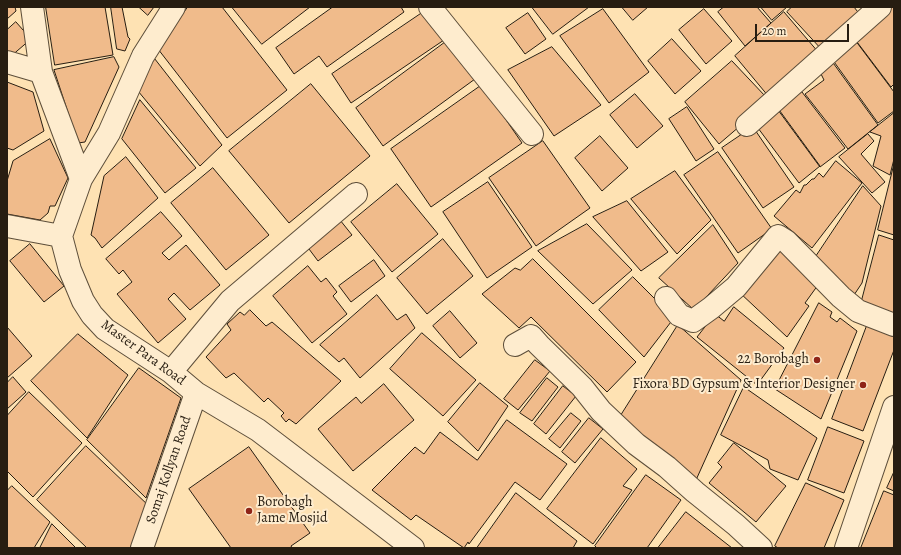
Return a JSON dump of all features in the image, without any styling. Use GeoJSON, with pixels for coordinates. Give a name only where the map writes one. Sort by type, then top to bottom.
{"type":"FeatureCollection","features":[{"type":"Feature","properties":{"kind":"street"},"geometry":{"type":"LineString","coordinates":[[32,7],[41,72],[81,179]]}},
{"type":"Feature","properties":{"kind":"street"},"geometry":{"type":"LineString","coordinates":[[7,226],[61,236],[81,179],[109,133],[143,56],[174,7]]}},
{"type":"Feature","properties":{"kind":"street"},"geometry":{"type":"LineString","coordinates":[[430,7],[532,134]]}},
{"type":"Feature","properties":{"kind":"street"},"geometry":{"type":"LineString","coordinates":[[747,125],[880,7]]}},
{"type":"Feature","properties":{"kind":"street"},"geometry":{"type":"LineString","coordinates":[[7,62],[41,72]]}},
{"type":"Feature","properties":{"kind":"street"},"geometry":{"type":"LineString","coordinates":[[171,372],[230,301],[356,194]]}},
{"type":"Feature","properties":{"kind":"street","name":"Master Para Road"},"geometry":{"type":"LineString","coordinates":[[61,236],[70,270],[84,301],[92,315],[105,329],[171,372],[196,393],[258,430],[413,548]]}},
{"type":"Feature","properties":{"kind":"street"},"geometry":{"type":"LineString","coordinates":[[666,298],[679,314],[693,321],[711,308],[736,286],[778,236],[786,241],[841,297],[858,311],[894,325]]}},
{"type":"Feature","properties":{"kind":"street"},"geometry":{"type":"LineString","coordinates":[[515,345],[531,336],[582,387],[601,411],[636,444],[736,525],[761,548]]}},
{"type":"Feature","properties":{"kind":"street","name":"Somaj Kollyan Road"},"geometry":{"type":"LineString","coordinates":[[142,548],[196,393]]}},
{"type":"Feature","properties":{"kind":"street"},"geometry":{"type":"LineString","coordinates":[[846,548],[894,407]]}},
{"type":"Feature","properties":{"kind":"building"},"geometry":{"type":"Polygon","coordinates":[[[7,7],[15,7],[16,11],[7,19],[7,7]]]}},
{"type":"Feature","properties":{"kind":"building"},"geometry":{"type":"Polygon","coordinates":[[[46,7],[105,7],[113,55],[55,65],[46,7]]]}},
{"type":"Feature","properties":{"kind":"building"},"geometry":{"type":"Polygon","coordinates":[[[111,7],[122,7],[128,37],[130,39],[125,51],[117,49],[111,7]]]}},
{"type":"Feature","properties":{"kind":"building"},"geometry":{"type":"Polygon","coordinates":[[[139,7],[154,7],[148,15],[139,7]]]}},
{"type":"Feature","properties":{"kind":"building"},"geometry":{"type":"Polygon","coordinates":[[[188,7],[222,7],[287,90],[227,138],[158,49],[188,7]]]}},
{"type":"Feature","properties":{"kind":"building"},"geometry":{"type":"Polygon","coordinates":[[[232,7],[310,7],[262,44],[232,7]]]}},
{"type":"Feature","properties":{"kind":"building"},"geometry":{"type":"Polygon","coordinates":[[[333,7],[401,7],[404,12],[327,67],[319,56],[294,74],[276,48],[333,7]]]}},
{"type":"Feature","properties":{"kind":"building"},"geometry":{"type":"Polygon","coordinates":[[[532,7],[589,7],[553,34],[532,7]]]}},
{"type":"Feature","properties":{"kind":"building"},"geometry":{"type":"Polygon","coordinates":[[[622,7],[648,7],[633,20],[622,7]]]}},
{"type":"Feature","properties":{"kind":"building"},"geometry":{"type":"Polygon","coordinates":[[[724,7],[757,7],[771,23],[745,46],[718,12],[724,7]]]}},
{"type":"Feature","properties":{"kind":"building"},"geometry":{"type":"Polygon","coordinates":[[[761,7],[787,7],[772,20],[761,7]]]}},
{"type":"Feature","properties":{"kind":"building"},"geometry":{"type":"Polygon","coordinates":[[[792,7],[854,7],[861,16],[823,51],[787,12],[792,7]]]}},
{"type":"Feature","properties":{"kind":"building"},"geometry":{"type":"Polygon","coordinates":[[[890,7],[894,7],[894,84],[891,87],[854,38],[890,7]]]}},
{"type":"Feature","properties":{"kind":"building"},"geometry":{"type":"Polygon","coordinates":[[[603,9],[649,72],[609,103],[560,36],[603,9]]]}},
{"type":"Feature","properties":{"kind":"building"},"geometry":{"type":"Polygon","coordinates":[[[704,9],[732,41],[706,64],[679,30],[704,9]]]}},
{"type":"Feature","properties":{"kind":"building"},"geometry":{"type":"Polygon","coordinates":[[[425,11],[444,40],[351,103],[332,74],[425,11]]]}},
{"type":"Feature","properties":{"kind":"building"},"geometry":{"type":"Polygon","coordinates":[[[784,12],[819,53],[769,97],[735,56],[784,12]]]}},
{"type":"Feature","properties":{"kind":"building"},"geometry":{"type":"Polygon","coordinates":[[[528,13],[546,39],[525,54],[506,28],[528,13]]]}},
{"type":"Feature","properties":{"kind":"building"},"geometry":{"type":"Polygon","coordinates":[[[16,22],[31,39],[10,57],[7,55],[7,30],[16,22]]]}},
{"type":"Feature","properties":{"kind":"building"},"geometry":{"type":"Polygon","coordinates":[[[672,39],[701,71],[675,94],[648,61],[672,39]]]}},
{"type":"Feature","properties":{"kind":"building"},"geometry":{"type":"Polygon","coordinates":[[[855,40],[894,92],[894,111],[878,123],[832,59],[855,40]]]}},
{"type":"Feature","properties":{"kind":"building"},"geometry":{"type":"Polygon","coordinates":[[[447,41],[475,79],[383,146],[356,108],[447,41]]]}},
{"type":"Feature","properties":{"kind":"building"},"geometry":{"type":"Polygon","coordinates":[[[552,47],[601,105],[554,136],[508,70],[552,47]]]}},
{"type":"Feature","properties":{"kind":"building"},"geometry":{"type":"Polygon","coordinates":[[[151,54],[222,145],[200,166],[138,91],[151,54]]]}},
{"type":"Feature","properties":{"kind":"building"},"geometry":{"type":"Polygon","coordinates":[[[114,57],[119,67],[85,142],[78,143],[54,70],[114,57]]]}},
{"type":"Feature","properties":{"kind":"building"},"geometry":{"type":"Polygon","coordinates":[[[831,60],[878,125],[848,149],[805,94],[824,80],[819,70],[831,60]]]}},
{"type":"Feature","properties":{"kind":"building"},"geometry":{"type":"Polygon","coordinates":[[[732,61],[766,97],[740,126],[719,144],[685,102],[732,61]]]}},
{"type":"Feature","properties":{"kind":"building"},"geometry":{"type":"Polygon","coordinates":[[[7,82],[33,92],[44,131],[13,150],[7,148],[7,82]]]}},
{"type":"Feature","properties":{"kind":"building"},"geometry":{"type":"Polygon","coordinates":[[[311,84],[370,156],[289,223],[229,151],[311,84]]]}},
{"type":"Feature","properties":{"kind":"building"},"geometry":{"type":"Polygon","coordinates":[[[482,85],[522,143],[431,207],[391,149],[482,85]]]}},
{"type":"Feature","properties":{"kind":"building"},"geometry":{"type":"Polygon","coordinates":[[[802,92],[845,148],[820,167],[778,110],[802,92]]]}},
{"type":"Feature","properties":{"kind":"building"},"geometry":{"type":"Polygon","coordinates":[[[635,94],[663,126],[637,148],[610,115],[635,94]]]}},
{"type":"Feature","properties":{"kind":"building"},"geometry":{"type":"Polygon","coordinates":[[[140,100],[196,168],[165,193],[122,139],[140,100]]]}},
{"type":"Feature","properties":{"kind":"building"},"geometry":{"type":"Polygon","coordinates":[[[687,107],[714,149],[696,161],[669,119],[687,107]]]}},
{"type":"Feature","properties":{"kind":"building"},"geometry":{"type":"Polygon","coordinates":[[[777,107],[820,166],[799,183],[755,124],[777,107]]]}},
{"type":"Feature","properties":{"kind":"building"},"geometry":{"type":"Polygon","coordinates":[[[894,113],[894,159],[890,175],[873,166],[881,136],[870,132],[894,113]]]}},
{"type":"Feature","properties":{"kind":"building"},"geometry":{"type":"Polygon","coordinates":[[[753,127],[794,187],[763,208],[722,148],[753,127]]]}},
{"type":"Feature","properties":{"kind":"building"},"geometry":{"type":"Polygon","coordinates":[[[868,134],[874,141],[861,154],[885,182],[872,193],[839,157],[868,134]]]}},
{"type":"Feature","properties":{"kind":"building"},"geometry":{"type":"Polygon","coordinates":[[[600,136],[628,168],[602,191],[575,158],[600,136]]]}},
{"type":"Feature","properties":{"kind":"building"},"geometry":{"type":"Polygon","coordinates":[[[50,139],[68,178],[55,206],[50,206],[48,213],[40,220],[7,214],[7,181],[13,161],[50,139]]]}},
{"type":"Feature","properties":{"kind":"building"},"geometry":{"type":"Polygon","coordinates":[[[543,141],[590,208],[536,246],[489,178],[543,141]]]}},
{"type":"Feature","properties":{"kind":"building"},"geometry":{"type":"Polygon","coordinates":[[[718,152],[772,229],[738,253],[684,175],[718,152]]]}},
{"type":"Feature","properties":{"kind":"building"},"geometry":{"type":"Polygon","coordinates":[[[126,157],[158,198],[102,248],[91,235],[104,176],[126,157]]]}},
{"type":"Feature","properties":{"kind":"building"},"geometry":{"type":"Polygon","coordinates":[[[836,161],[862,183],[812,248],[774,216],[796,190],[800,193],[804,185],[814,179],[819,173],[823,177],[836,161]]]}},
{"type":"Feature","properties":{"kind":"building"},"geometry":{"type":"Polygon","coordinates":[[[894,164],[894,235],[878,230],[894,164]]]}},
{"type":"Feature","properties":{"kind":"building"},"geometry":{"type":"Polygon","coordinates":[[[213,168],[269,235],[226,270],[171,203],[213,168]]]}},
{"type":"Feature","properties":{"kind":"building"},"geometry":{"type":"Polygon","coordinates":[[[675,171],[711,220],[677,254],[631,199],[675,171]]]}},
{"type":"Feature","properties":{"kind":"building"},"geometry":{"type":"Polygon","coordinates":[[[488,182],[532,247],[487,278],[443,212],[488,182]]]}},
{"type":"Feature","properties":{"kind":"building"},"geometry":{"type":"Polygon","coordinates":[[[397,184],[438,234],[392,272],[351,222],[397,184]]]}},
{"type":"Feature","properties":{"kind":"building"},"geometry":{"type":"Polygon","coordinates":[[[863,186],[881,206],[862,283],[854,295],[813,261],[863,186]]]}},
{"type":"Feature","properties":{"kind":"building"},"geometry":{"type":"Polygon","coordinates":[[[627,201],[668,252],[641,271],[593,217],[627,201]]]}},
{"type":"Feature","properties":{"kind":"building"},"geometry":{"type":"Polygon","coordinates":[[[161,212],[182,236],[162,253],[169,260],[186,245],[220,285],[190,310],[174,293],[168,299],[186,319],[158,343],[117,294],[132,282],[123,270],[119,274],[106,259],[161,212]]]}},
{"type":"Feature","properties":{"kind":"building"},"geometry":{"type":"Polygon","coordinates":[[[340,220],[352,235],[318,261],[306,245],[340,220]]]}},
{"type":"Feature","properties":{"kind":"building"},"geometry":{"type":"Polygon","coordinates":[[[587,224],[632,270],[593,304],[538,251],[587,224]]]}},
{"type":"Feature","properties":{"kind":"building"},"geometry":{"type":"Polygon","coordinates":[[[713,225],[738,263],[694,310],[659,278],[713,225]]]}},
{"type":"Feature","properties":{"kind":"building"},"geometry":{"type":"Polygon","coordinates":[[[879,235],[894,240],[894,317],[861,304],[879,235]]]}},
{"type":"Feature","properties":{"kind":"building"},"geometry":{"type":"Polygon","coordinates":[[[443,239],[473,276],[427,314],[397,278],[443,239]]]}},
{"type":"Feature","properties":{"kind":"building"},"geometry":{"type":"Polygon","coordinates":[[[30,244],[64,286],[44,302],[10,261],[30,244]]]}},
{"type":"Feature","properties":{"kind":"building"},"geometry":{"type":"Polygon","coordinates":[[[777,244],[818,285],[805,303],[809,306],[787,337],[739,292],[777,244]]]}},
{"type":"Feature","properties":{"kind":"building"},"geometry":{"type":"Polygon","coordinates":[[[533,259],[636,362],[607,392],[531,317],[519,328],[482,294],[515,268],[520,270],[533,259]]]}},
{"type":"Feature","properties":{"kind":"building"},"geometry":{"type":"Polygon","coordinates":[[[374,260],[385,276],[351,302],[339,286],[374,260]]]}},
{"type":"Feature","properties":{"kind":"building"},"geometry":{"type":"Polygon","coordinates":[[[308,266],[321,282],[326,278],[337,292],[333,296],[347,314],[312,343],[273,296],[308,266]]]}},
{"type":"Feature","properties":{"kind":"building"},"geometry":{"type":"Polygon","coordinates":[[[633,277],[674,318],[644,357],[599,310],[633,277]]]}},
{"type":"Feature","properties":{"kind":"building"},"geometry":{"type":"Polygon","coordinates":[[[377,295],[397,320],[406,314],[415,328],[360,378],[344,358],[339,362],[320,345],[377,295]]]}},
{"type":"Feature","properties":{"kind":"building","name":"22 Borobagh"},"geometry":{"type":"Polygon","coordinates":[[[819,303],[832,312],[830,317],[837,322],[840,318],[857,331],[821,419],[775,389],[819,303]]]}},
{"type":"Feature","properties":{"kind":"building"},"geometry":{"type":"Polygon","coordinates":[[[734,307],[784,348],[757,385],[697,337],[715,314],[724,321],[734,307]]]}},
{"type":"Feature","properties":{"kind":"building"},"geometry":{"type":"Polygon","coordinates":[[[250,310],[266,326],[272,322],[341,381],[296,424],[289,419],[286,422],[281,416],[284,413],[268,398],[264,402],[234,373],[226,378],[206,357],[231,330],[227,324],[240,312],[244,315],[250,310]]]}},
{"type":"Feature","properties":{"kind":"building"},"geometry":{"type":"Polygon","coordinates":[[[450,311],[477,343],[460,358],[433,326],[450,311]]]}},
{"type":"Feature","properties":{"kind":"building","name":"Fixora BD Gypsum & Interior Designer"},"geometry":{"type":"Polygon","coordinates":[[[868,323],[894,333],[894,350],[863,431],[832,419],[868,323]]]}},
{"type":"Feature","properties":{"kind":"building"},"geometry":{"type":"Polygon","coordinates":[[[678,325],[741,380],[696,480],[620,417],[678,325]]]}},
{"type":"Feature","properties":{"kind":"building"},"geometry":{"type":"Polygon","coordinates":[[[7,327],[32,356],[7,378],[7,327]]]}},
{"type":"Feature","properties":{"kind":"building"},"geometry":{"type":"Polygon","coordinates":[[[422,333],[476,380],[443,416],[390,369],[422,333]]]}},
{"type":"Feature","properties":{"kind":"building"},"geometry":{"type":"Polygon","coordinates":[[[78,334],[128,375],[87,438],[31,381],[78,334]]]}},
{"type":"Feature","properties":{"kind":"building"},"geometry":{"type":"Polygon","coordinates":[[[535,360],[550,371],[518,410],[504,399],[535,360]]]}},
{"type":"Feature","properties":{"kind":"building"},"geometry":{"type":"Polygon","coordinates":[[[139,368],[181,398],[146,498],[87,440],[139,368]]]}},
{"type":"Feature","properties":{"kind":"building"},"geometry":{"type":"Polygon","coordinates":[[[13,377],[26,392],[7,409],[7,383],[13,377]]]}},
{"type":"Feature","properties":{"kind":"building"},"geometry":{"type":"Polygon","coordinates":[[[547,378],[558,387],[532,421],[520,413],[547,378]]]}},
{"type":"Feature","properties":{"kind":"building"},"geometry":{"type":"Polygon","coordinates":[[[480,383],[508,406],[478,451],[448,422],[480,383]]]}},
{"type":"Feature","properties":{"kind":"building"},"geometry":{"type":"Polygon","coordinates":[[[384,384],[414,420],[353,471],[318,429],[356,397],[361,403],[384,384]]]}},
{"type":"Feature","properties":{"kind":"building"},"geometry":{"type":"Polygon","coordinates":[[[563,386],[576,396],[546,434],[534,424],[563,386]]]}},
{"type":"Feature","properties":{"kind":"building"},"geometry":{"type":"Polygon","coordinates":[[[744,387],[817,438],[798,480],[770,469],[768,460],[721,435],[744,387]]]}},
{"type":"Feature","properties":{"kind":"building"},"geometry":{"type":"Polygon","coordinates":[[[29,392],[82,443],[33,497],[7,471],[7,416],[29,392]]]}},
{"type":"Feature","properties":{"kind":"building"},"geometry":{"type":"Polygon","coordinates":[[[571,413],[581,421],[560,448],[549,439],[571,413]]]}},
{"type":"Feature","properties":{"kind":"building"},"geometry":{"type":"Polygon","coordinates":[[[589,418],[603,429],[575,463],[562,452],[589,418]]]}},
{"type":"Feature","properties":{"kind":"building"},"geometry":{"type":"Polygon","coordinates":[[[507,420],[567,464],[540,500],[515,482],[469,544],[468,542],[464,548],[416,515],[411,520],[372,490],[415,447],[424,454],[440,432],[477,460],[507,420]]]}},
{"type":"Feature","properties":{"kind":"building"},"geometry":{"type":"Polygon","coordinates":[[[828,427],[864,441],[844,493],[808,480],[828,427]]]}},
{"type":"Feature","properties":{"kind":"building"},"geometry":{"type":"Polygon","coordinates":[[[601,438],[637,469],[623,486],[632,490],[593,544],[547,509],[601,438]]]}},
{"type":"Feature","properties":{"kind":"building"},"geometry":{"type":"Polygon","coordinates":[[[734,443],[786,486],[756,522],[709,483],[722,467],[718,463],[734,443]]]}},
{"type":"Feature","properties":{"kind":"building"},"geometry":{"type":"Polygon","coordinates":[[[86,446],[150,507],[130,548],[87,548],[37,500],[86,446]]]}},
{"type":"Feature","properties":{"kind":"building","name":"Borobagh Jame Mosjid"},"geometry":{"type":"Polygon","coordinates":[[[249,447],[310,533],[291,546],[292,548],[231,548],[189,489],[249,447]]]}},
{"type":"Feature","properties":{"kind":"building"},"geometry":{"type":"Polygon","coordinates":[[[894,472],[894,491],[887,488],[894,472]]]}},
{"type":"Feature","properties":{"kind":"building"},"geometry":{"type":"Polygon","coordinates":[[[646,475],[681,500],[647,548],[597,548],[595,546],[646,475]]]}},
{"type":"Feature","properties":{"kind":"building"},"geometry":{"type":"Polygon","coordinates":[[[806,483],[844,500],[824,548],[778,548],[775,546],[806,483]]]}},
{"type":"Feature","properties":{"kind":"building"},"geometry":{"type":"Polygon","coordinates":[[[12,486],[50,522],[34,548],[7,548],[7,491],[12,486]]]}},
{"type":"Feature","properties":{"kind":"building"},"geometry":{"type":"Polygon","coordinates":[[[884,491],[894,495],[894,548],[861,548],[884,491]]]}},
{"type":"Feature","properties":{"kind":"building"},"geometry":{"type":"Polygon","coordinates":[[[516,493],[577,541],[573,548],[477,548],[516,493]]]}},
{"type":"Feature","properties":{"kind":"building"},"geometry":{"type":"Polygon","coordinates":[[[686,512],[732,548],[658,548],[686,512]]]}},
{"type":"Feature","properties":{"kind":"building"},"geometry":{"type":"Polygon","coordinates":[[[52,524],[76,548],[40,548],[52,524]]]}},
{"type":"Feature","properties":{"kind":"place","name":"22 Borobagh"},"geometry":{"type":"Point","coordinates":[817,360]}},
{"type":"Feature","properties":{"kind":"place","name":"Fixora BD Gypsum & Interior Designer"},"geometry":{"type":"Point","coordinates":[863,385]}},
{"type":"Feature","properties":{"kind":"place","name":"Borobagh Jame Mosjid"},"geometry":{"type":"Point","coordinates":[249,511]}}]}
